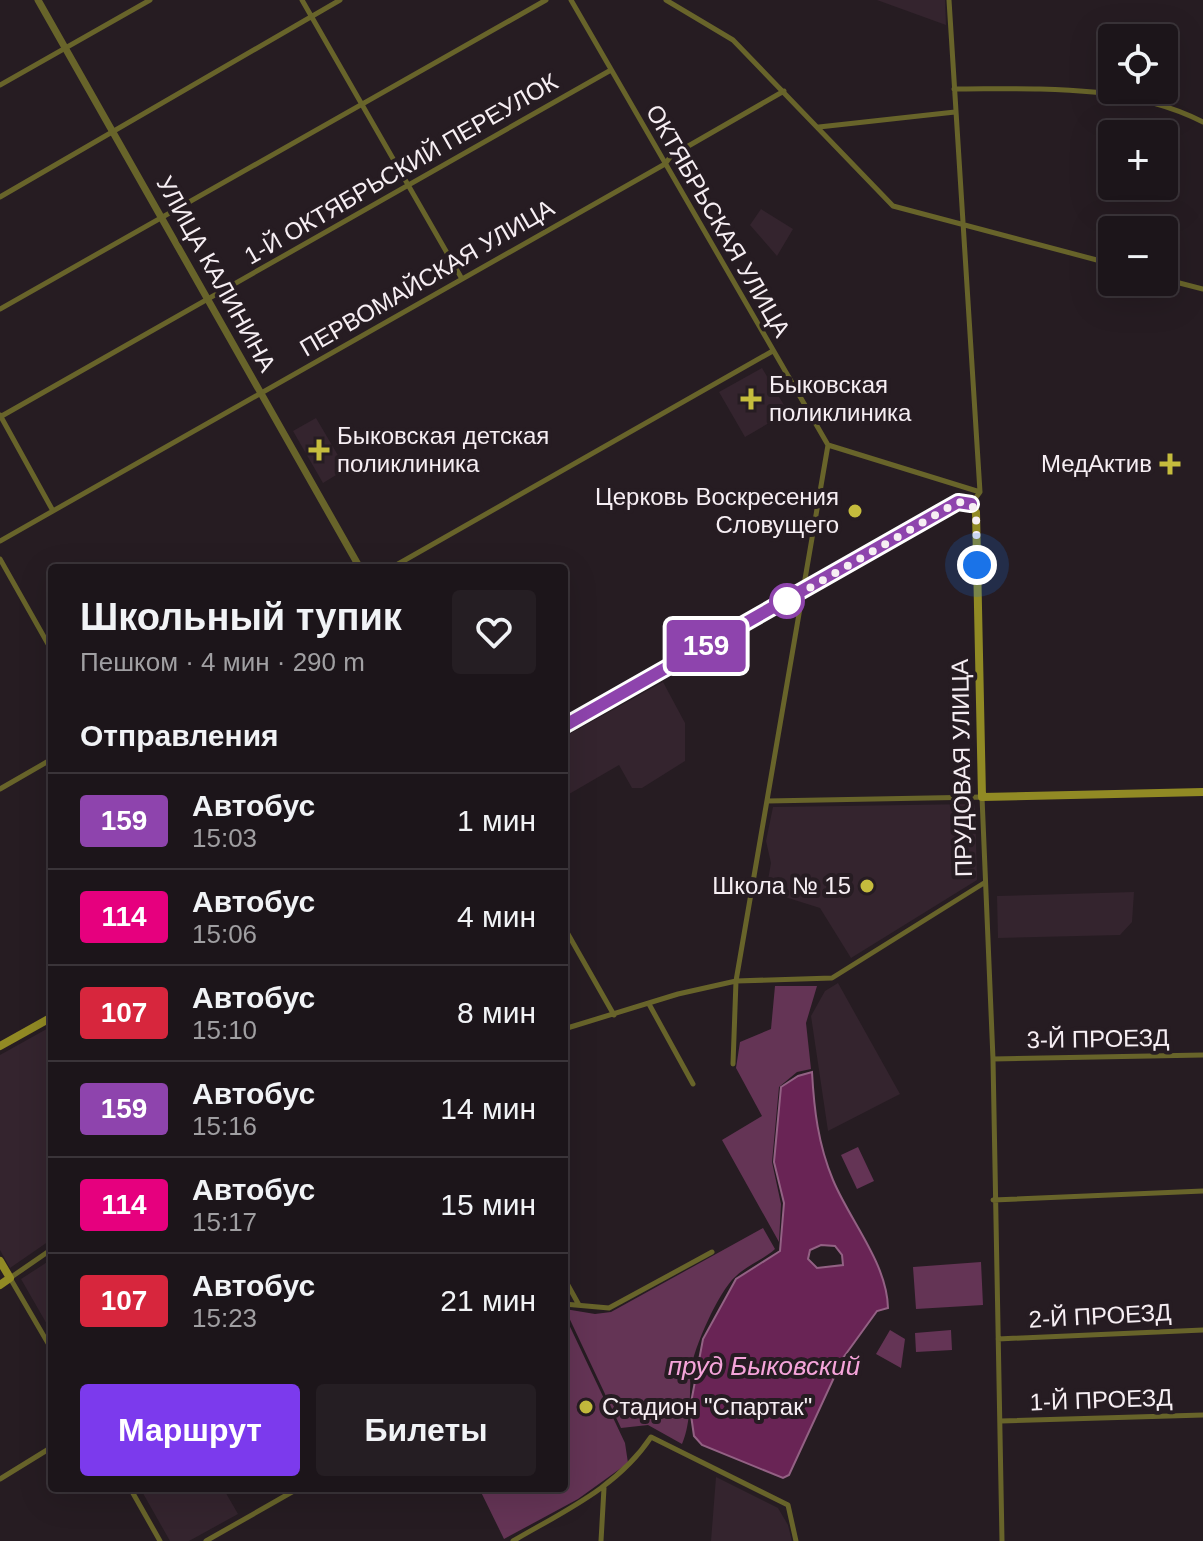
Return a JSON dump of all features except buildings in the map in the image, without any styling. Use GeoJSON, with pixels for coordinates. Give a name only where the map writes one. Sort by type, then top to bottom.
{"type":"FeatureCollection","features":[{"type":"Feature","properties":{"kind":"main road"},"geometry":{"type":"LineString","coordinates":[[568,724],[958,502],[971,504]]}},
{"type":"Feature","properties":{"kind":"main road","name":"ПРУДОВАЯ УЛИЦА"},"geometry":{"type":"LineString","coordinates":[[971,504],[976,512],[982,797]]}},
{"type":"Feature","properties":{"kind":"main road"},"geometry":{"type":"LineString","coordinates":[[982,797],[1203,792]]}},
{"type":"Feature","properties":{"kind":"main road"},"geometry":{"type":"LineString","coordinates":[[0,1046],[48,1019]]}},
{"type":"Feature","properties":{"kind":"main road"},"geometry":{"type":"LineString","coordinates":[[0,1261],[10,1278],[0,1285]]}},
{"type":"Feature","properties":{"kind":"street","name":"УЛИЦА КАЛИНИНА"},"geometry":{"type":"LineString","coordinates":[[38,0],[358,564]]}},
{"type":"Feature","properties":{"kind":"street"},"geometry":{"type":"LineString","coordinates":[[0,85],[150,0]]}},
{"type":"Feature","properties":{"kind":"street"},"geometry":{"type":"LineString","coordinates":[[302,0],[462,279]]}},
{"type":"Feature","properties":{"kind":"street"},"geometry":{"type":"LineString","coordinates":[[0,197],[340,0]]}},
{"type":"Feature","properties":{"kind":"street"},"geometry":{"type":"LineString","coordinates":[[0,309],[546,0]]}},
{"type":"Feature","properties":{"kind":"street","name":"ОКТЯБРЬСКАЯ УЛИЦА"},"geometry":{"type":"LineString","coordinates":[[571,0],[771,352],[828,445]]}},
{"type":"Feature","properties":{"kind":"street"},"geometry":{"type":"LineString","coordinates":[[666,0],[733,40],[893,206],[1098,260]]}},
{"type":"Feature","properties":{"kind":"street"},"geometry":{"type":"LineString","coordinates":[[949,0],[980,492],[971,504]]}},
{"type":"Feature","properties":{"kind":"street","name":"1-Й ОКТЯБРЬСКИЙ ПЕРЕУЛОК"},"geometry":{"type":"LineString","coordinates":[[0,416],[611,70]]}},
{"type":"Feature","properties":{"kind":"street"},"geometry":{"type":"LineString","coordinates":[[954,89],[1100,90],[1178,109],[1203,122]]}},
{"type":"Feature","properties":{"kind":"street","name":"ПЕРВОМАЙСКАЯ УЛИЦА"},"geometry":{"type":"LineString","coordinates":[[0,541],[665,164],[671,156],[784,91]]}},
{"type":"Feature","properties":{"kind":"street"},"geometry":{"type":"LineString","coordinates":[[819,127],[955,112]]}},
{"type":"Feature","properties":{"kind":"street"},"geometry":{"type":"LineString","coordinates":[[1178,283],[1203,289]]}},
{"type":"Feature","properties":{"kind":"street"},"geometry":{"type":"LineString","coordinates":[[398,564],[771,352]]}},
{"type":"Feature","properties":{"kind":"street"},"geometry":{"type":"LineString","coordinates":[[0,416],[53,511]]}},
{"type":"Feature","properties":{"kind":"street"},"geometry":{"type":"LineString","coordinates":[[733,1064],[736,981],[806,591],[828,445],[980,492]]}},
{"type":"Feature","properties":{"kind":"street"},"geometry":{"type":"LineString","coordinates":[[0,559],[48,644]]}},
{"type":"Feature","properties":{"kind":"street"},"geometry":{"type":"LineString","coordinates":[[0,789],[48,761]]}},
{"type":"Feature","properties":{"kind":"street"},"geometry":{"type":"LineString","coordinates":[[767,801],[982,797]]}},
{"type":"Feature","properties":{"kind":"street","name":"ПРУДОВАЯ УЛИЦА"},"geometry":{"type":"LineString","coordinates":[[982,797],[993,1059],[993,1200],[1002,1541]]}},
{"type":"Feature","properties":{"kind":"street"},"geometry":{"type":"LineString","coordinates":[[568,1028],[736,981],[832,978],[984,883]]}},
{"type":"Feature","properties":{"kind":"street"},"geometry":{"type":"LineString","coordinates":[[568,934],[614,1015]]}},
{"type":"Feature","properties":{"kind":"street"},"geometry":{"type":"LineString","coordinates":[[649,1004],[693,1084]]}},
{"type":"Feature","properties":{"kind":"street","name":"3-Й ПРОЕЗД"},"geometry":{"type":"LineString","coordinates":[[993,1059],[1203,1055]]}},
{"type":"Feature","properties":{"kind":"street"},"geometry":{"type":"LineString","coordinates":[[993,1200],[1203,1191]]}},
{"type":"Feature","properties":{"kind":"street"},"geometry":{"type":"LineString","coordinates":[[48,1252],[10,1278],[48,1343]]}},
{"type":"Feature","properties":{"kind":"street"},"geometry":{"type":"LineString","coordinates":[[568,1304],[609,1308],[712,1252]]}},
{"type":"Feature","properties":{"kind":"street"},"geometry":{"type":"LineString","coordinates":[[568,1285],[579,1305]]}},
{"type":"Feature","properties":{"kind":"street","name":"2-Й ПРОЕЗД"},"geometry":{"type":"LineString","coordinates":[[998,1339],[1203,1330]]}},
{"type":"Feature","properties":{"kind":"street","name":"1-Й ПРОЕЗД"},"geometry":{"type":"LineString","coordinates":[[1001,1421],[1203,1415]]}},
{"type":"Feature","properties":{"kind":"street"},"geometry":{"type":"LineString","coordinates":[[513,1541],[604,1488],[632,1466],[651,1437],[788,1505],[796,1541]]}},
{"type":"Feature","properties":{"kind":"street"},"geometry":{"type":"LineString","coordinates":[[0,1479],[48,1449]]}},
{"type":"Feature","properties":{"kind":"street"},"geometry":{"type":"LineString","coordinates":[[601,1541],[604,1488]]}},
{"type":"Feature","properties":{"kind":"street"},"geometry":{"type":"LineString","coordinates":[[132,1492],[160,1541]]}},
{"type":"Feature","properties":{"kind":"street"},"geometry":{"type":"LineString","coordinates":[[206,1541],[292,1492]]}},
{"type":"Feature","properties":{"kind":"shaded area"},"geometry":{"type":"Polygon","coordinates":[[[877,0],[945,0],[946,25],[877,0]]]}},
{"type":"Feature","properties":{"kind":"shaded area"},"geometry":{"type":"Polygon","coordinates":[[[761,209],[793,229],[777,256],[750,225],[761,209]]]}},
{"type":"Feature","properties":{"kind":"shaded area","name":"Быковская поликлиника"},"geometry":{"type":"Polygon","coordinates":[[[762,368],[788,412],[745,437],[719,392],[762,368]]]}},
{"type":"Feature","properties":{"kind":"shaded area","name":"Быковская детская поликлиника"},"geometry":{"type":"Polygon","coordinates":[[[316,418],[346,469],[323,483],[293,431],[316,418]]]}},
{"type":"Feature","properties":{"kind":"shaded area"},"geometry":{"type":"Polygon","coordinates":[[[663,682],[685,723],[685,761],[642,788],[632,788],[619,765],[568,795],[568,735],[663,682]]]}},
{"type":"Feature","properties":{"kind":"shaded area","name":"Школа № 15"},"geometry":{"type":"Polygon","coordinates":[[[975,804],[977,880],[851,958],[820,908],[766,891],[771,863],[766,841],[773,807],[975,804]]]}},
{"type":"Feature","properties":{"kind":"shaded area"},"geometry":{"type":"Polygon","coordinates":[[[1134,892],[1132,922],[1120,935],[998,938],[997,896],[1134,892]]]}},
{"type":"Feature","properties":{"kind":"shaded area"},"geometry":{"type":"Polygon","coordinates":[[[838,983],[900,1094],[828,1131],[811,1016],[825,991],[838,983]]]}},
{"type":"Feature","properties":{"kind":"shaded area"},"geometry":{"type":"Polygon","coordinates":[[[775,986],[817,986],[806,1023],[811,1069],[797,1072],[779,1087],[772,1162],[781,1204],[779,1242],[722,1140],[762,1116],[736,1068],[740,1042],[771,1029],[775,986]]]}},
{"type":"Feature","properties":{"kind":"shaded area"},"geometry":{"type":"Polygon","coordinates":[[[48,1028],[48,1242],[10,1268],[0,1250],[0,1055],[48,1028]]]}},
{"type":"Feature","properties":{"kind":"shaded area"},"geometry":{"type":"Polygon","coordinates":[[[858,1147],[874,1181],[857,1189],[841,1155],[858,1147]]]}},
{"type":"Feature","properties":{"kind":"shaded area"},"geometry":{"type":"Polygon","coordinates":[[[763,1228],[775,1249],[729,1284],[708,1321],[691,1370],[690,1407],[682,1444],[648,1425],[621,1428],[568,1315],[568,1310],[595,1314],[611,1312],[763,1228]]]}},
{"type":"Feature","properties":{"kind":"shaded area"},"geometry":{"type":"Polygon","coordinates":[[[48,1262],[48,1326],[21,1279],[48,1262]]]}},
{"type":"Feature","properties":{"kind":"shaded area"},"geometry":{"type":"Polygon","coordinates":[[[981,1262],[983,1305],[916,1309],[913,1267],[981,1262]]]}},
{"type":"Feature","properties":{"kind":"shaded area","name":"Стадион \"Спартак\""},"geometry":{"type":"Polygon","coordinates":[[[568,1322],[625,1443],[628,1463],[578,1499],[504,1539],[481,1492],[568,1492],[568,1322]]]}},
{"type":"Feature","properties":{"kind":"shaded area"},"geometry":{"type":"Polygon","coordinates":[[[890,1330],[905,1339],[901,1368],[876,1354],[890,1330]]]}},
{"type":"Feature","properties":{"kind":"shaded area"},"geometry":{"type":"Polygon","coordinates":[[[951,1330],[952,1350],[916,1352],[915,1333],[951,1330]]]}},
{"type":"Feature","properties":{"kind":"shaded area"},"geometry":{"type":"Polygon","coordinates":[[[716,1477],[778,1508],[788,1525],[792,1541],[711,1541],[716,1477]]]}},
{"type":"Feature","properties":{"kind":"shaded area"},"geometry":{"type":"Polygon","coordinates":[[[142,1492],[225,1492],[238,1514],[189,1541],[170,1541],[142,1492]]]}},
{"type":"Feature","properties":{"kind":"water","name":"пруд Быковский"},"geometry":{"type":"Polygon","coordinates":[[[812,1072],[818,1126],[828,1167],[875,1259],[886,1291],[888,1308],[877,1311],[843,1358],[789,1475],[783,1478],[702,1445],[694,1436],[690,1408],[703,1339],[736,1279],[780,1251],[784,1203],[774,1162],[781,1087],[798,1076],[812,1072]],[[821,1245],[810,1250],[808,1259],[817,1268],[843,1265],[842,1255],[835,1246],[821,1245]]]}},
{"type":"Feature","properties":{"kind":"bus line","name":"159"},"geometry":{"type":"LineString","coordinates":[[568,724],[958,502],[971,504]]}},
{"type":"Feature","properties":{"kind":"place","name":"Быковская поликлиника"},"geometry":{"type":"Point","coordinates":[751,399]}},
{"type":"Feature","properties":{"kind":"place","name":"Быковская детская поликлиника"},"geometry":{"type":"Point","coordinates":[319,450]}},
{"type":"Feature","properties":{"kind":"place","name":"МедАктив"},"geometry":{"type":"Point","coordinates":[1170,464]}},
{"type":"Feature","properties":{"kind":"place","name":"Церковь Воскресения Словущего"},"geometry":{"type":"Point","coordinates":[855,511]}},
{"type":"Feature","properties":{"kind":"place","name":"Школа № 15"},"geometry":{"type":"Point","coordinates":[867,886]}},
{"type":"Feature","properties":{"kind":"place","name":"Стадион \"Спартак\""},"geometry":{"type":"Point","coordinates":[586,1407]}},
{"type":"Feature","properties":{"kind":"route"},"geometry":{"type":"LineString","coordinates":[[787,601],[780,605],[958,502],[971,504],[976,512],[977,565]]}}]}
